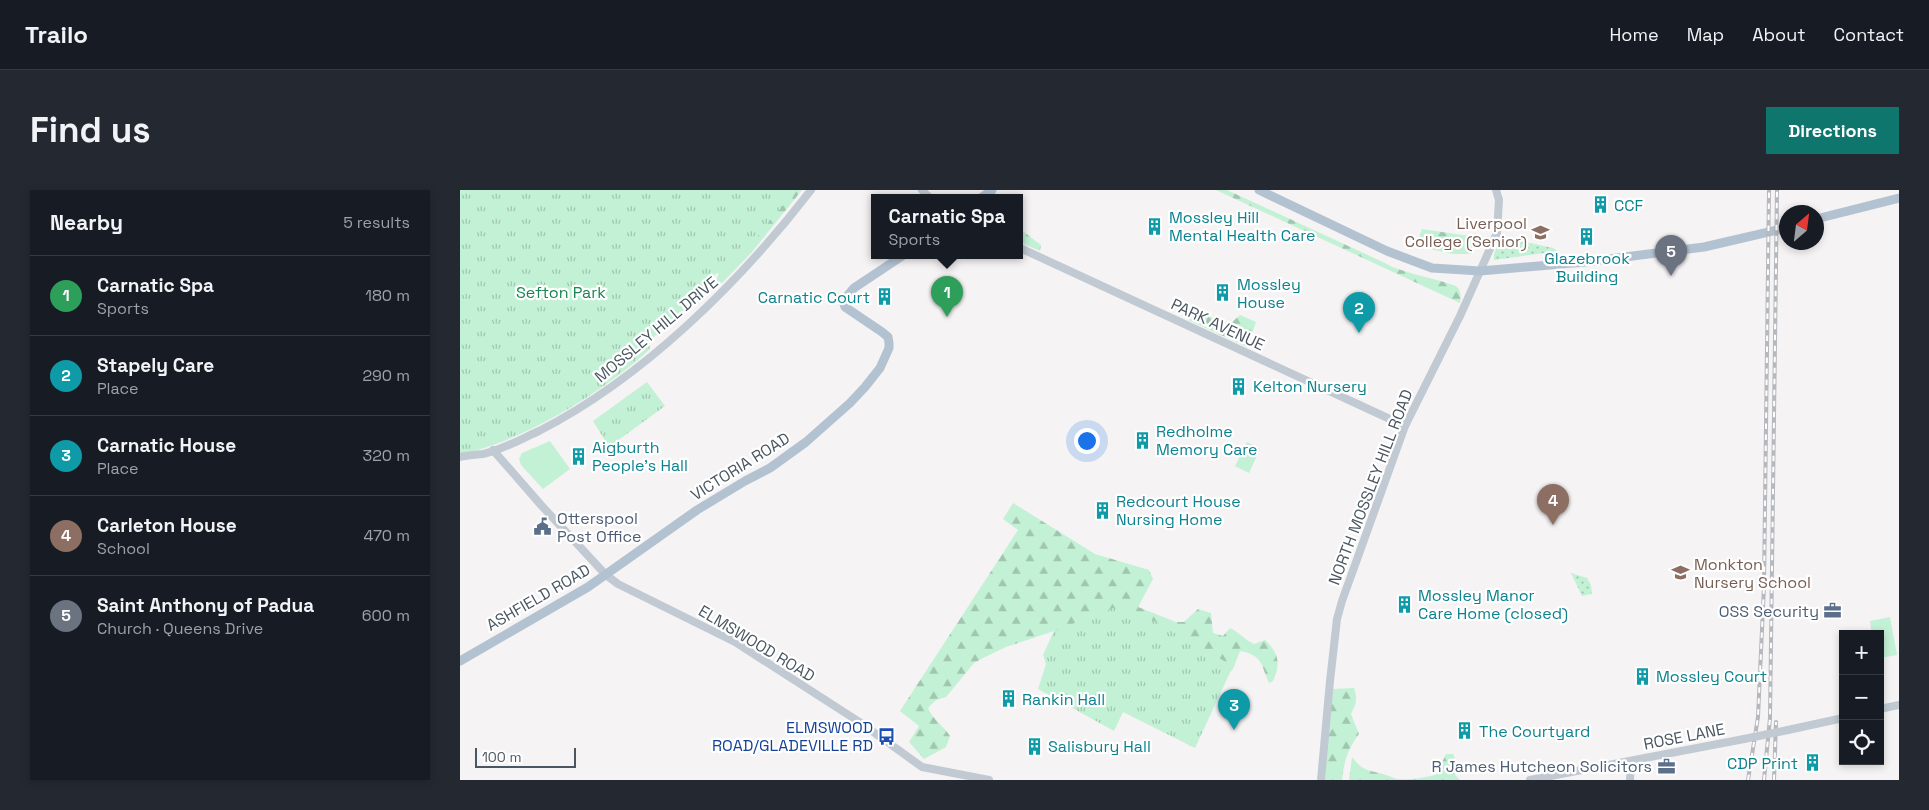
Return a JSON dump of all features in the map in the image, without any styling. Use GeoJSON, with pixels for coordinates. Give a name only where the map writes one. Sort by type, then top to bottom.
{"type":"FeatureCollection","features":[{"type":"Feature","properties":{"kind":"main road"},"geometry":{"type":"LineString","coordinates":[[1259,190],[1410,261],[1432,268],[1480,271],[1585,262],[1704,247],[1779,230]]}},
{"type":"Feature","properties":{"kind":"main road"},"geometry":{"type":"LineString","coordinates":[[1824,217],[1899,198]]}},
{"type":"Feature","properties":{"kind":"main road","name":"VICTORIA ROAD"},"geometry":{"type":"LineString","coordinates":[[606,575],[623,561],[697,510],[770,468],[806,442],[865,387],[880,368],[889,348],[888,337],[845,307],[843,301],[854,288],[898,259]]}},
{"type":"Feature","properties":{"kind":"main road","name":"ASHFIELD ROAD"},"geometry":{"type":"LineString","coordinates":[[460,661],[606,575]]}},
{"type":"Feature","properties":{"kind":"street","name":"MOSSLEY HILL DRIVE"},"geometry":{"type":"LineString","coordinates":[[460,457],[493,450],[523,438],[553,424],[607,390],[641,364],[721,294],[786,222],[811,190]]}},
{"type":"Feature","properties":{"kind":"street","name":"NORTH MOSSLEY HILL ROAD"},"geometry":{"type":"LineString","coordinates":[[1321,780],[1324,728],[1337,619],[1405,426],[1488,256],[1499,226],[1499,200],[1496,190]]}},
{"type":"Feature","properties":{"kind":"street","name":"PARK AVENUE"},"geometry":{"type":"LineString","coordinates":[[1023,249],[1405,426]]}},
{"type":"Feature","properties":{"kind":"street","name":"ELMSWOOD ROAD"},"geometry":{"type":"LineString","coordinates":[[493,450],[541,506],[606,575],[618,584],[735,642],[861,723],[922,767],[989,780]]}},
{"type":"Feature","properties":{"kind":"street"},"geometry":{"type":"LineString","coordinates":[[1884,708],[1899,705]]}},
{"type":"Feature","properties":{"kind":"street","name":"ROSE LANE"},"geometry":{"type":"LineString","coordinates":[[1530,780],[1576,776],[1631,761],[1839,719]]}},
{"type":"Feature","properties":{"kind":"street"},"geometry":{"type":"LineString","coordinates":[[1630,780],[1631,761]]}},
{"type":"Feature","properties":{"kind":"green space","name":"Sefton Park"},"geometry":{"type":"Polygon","coordinates":[[[460,190],[796,190],[752,243],[722,274],[717,273],[706,283],[704,293],[648,342],[649,350],[630,366],[560,414],[509,439],[460,454],[460,190]]]}},
{"type":"Feature","properties":{"kind":"green space"},"geometry":{"type":"Polygon","coordinates":[[[735,190],[802,190],[752,252],[722,283],[716,281],[735,190]]]}},
{"type":"Feature","properties":{"kind":"green space"},"geometry":{"type":"Polygon","coordinates":[[[1216,190],[1227,190],[1392,267],[1454,286],[1460,291],[1460,303],[1216,190]]]}},
{"type":"Feature","properties":{"kind":"green space"},"geometry":{"type":"Polygon","coordinates":[[[1422,229],[1469,236],[1476,233],[1472,254],[1453,254],[1416,246],[1422,229]]]}},
{"type":"Feature","properties":{"kind":"green space"},"geometry":{"type":"Polygon","coordinates":[[[1023,231],[1041,245],[1040,251],[1023,243],[1023,231]]]}},
{"type":"Feature","properties":{"kind":"green space"},"geometry":{"type":"Polygon","coordinates":[[[1501,237],[1553,248],[1558,251],[1494,260],[1494,254],[1501,237]]]}},
{"type":"Feature","properties":{"kind":"green space"},"geometry":{"type":"Polygon","coordinates":[[[1193,311],[1230,324],[1240,315],[1256,322],[1247,347],[1188,320],[1193,311]]]}},
{"type":"Feature","properties":{"kind":"green space"},"geometry":{"type":"Polygon","coordinates":[[[647,382],[665,406],[609,447],[593,421],[647,382]]]}},
{"type":"Feature","properties":{"kind":"green space"},"geometry":{"type":"Polygon","coordinates":[[[550,441],[570,469],[543,489],[521,465],[519,459],[522,453],[550,441]]]}},
{"type":"Feature","properties":{"kind":"green space"},"geometry":{"type":"Polygon","coordinates":[[[1247,442],[1260,449],[1249,473],[1235,466],[1247,442]]]}},
{"type":"Feature","properties":{"kind":"green space"},"geometry":{"type":"Polygon","coordinates":[[[1013,503],[1095,554],[1149,570],[1153,579],[1138,607],[1176,622],[1184,622],[1198,609],[1211,613],[1213,633],[1223,636],[1230,628],[1254,644],[1265,640],[1276,654],[1278,664],[1273,681],[1269,683],[1257,658],[1240,651],[1233,669],[1214,689],[1068,631],[1054,631],[1006,647],[974,663],[946,697],[936,700],[928,708],[950,736],[946,747],[924,759],[909,742],[919,726],[900,711],[1018,530],[1003,519],[1013,503]]]}},
{"type":"Feature","properties":{"kind":"green space"},"geometry":{"type":"Polygon","coordinates":[[[1571,573],[1587,578],[1591,585],[1592,594],[1582,596],[1571,573]]]}},
{"type":"Feature","properties":{"kind":"green space"},"geometry":{"type":"Polygon","coordinates":[[[1124,604],[1233,666],[1195,748],[1123,712],[1114,731],[1038,689],[1046,664],[1043,655],[1054,631],[1124,604]]]}},
{"type":"Feature","properties":{"kind":"green space"},"geometry":{"type":"Polygon","coordinates":[[[1890,617],[1897,655],[1884,657],[1884,630],[1871,630],[1870,621],[1890,617]]]}},
{"type":"Feature","properties":{"kind":"green space"},"geometry":{"type":"Polygon","coordinates":[[[1354,688],[1356,701],[1351,714],[1359,734],[1347,756],[1342,780],[1325,780],[1330,703],[1333,689],[1354,688]]]}},
{"type":"Feature","properties":{"kind":"green space"},"geometry":{"type":"Polygon","coordinates":[[[1446,754],[1453,754],[1455,758],[1453,770],[1460,780],[1349,780],[1352,757],[1367,770],[1397,779],[1406,779],[1423,778],[1437,774],[1446,754]]]}},
{"type":"Feature","properties":{"kind":"railway"},"geometry":{"type":"LineString","coordinates":[[1748,780],[1758,717],[1764,586],[1769,190]]}},
{"type":"Feature","properties":{"kind":"railway"},"geometry":{"type":"LineString","coordinates":[[1764,780],[1770,718],[1777,190]]}},
{"type":"Feature","properties":{"kind":"railway"},"geometry":{"type":"LineString","coordinates":[[1774,780],[1776,722]]}},
{"type":"Feature","properties":{"kind":"place","name":"CCF"},"geometry":{"type":"Point","coordinates":[1600,205]}},
{"type":"Feature","properties":{"kind":"place","name":"Mossley Hill Mental Health Care"},"geometry":{"type":"Point","coordinates":[1155,226]}},
{"type":"Feature","properties":{"kind":"place","name":"Liverpool College (Senior)"},"geometry":{"type":"Point","coordinates":[1541,232]}},
{"type":"Feature","properties":{"kind":"place","name":"Glazebrook Building"},"geometry":{"type":"Point","coordinates":[1587,236]}},
{"type":"Feature","properties":{"kind":"place","name":"Saint Anthony of Padua"},"geometry":{"type":"Point","coordinates":[1671,276]}},
{"type":"Feature","properties":{"kind":"place","name":"Mossley House"},"geometry":{"type":"Point","coordinates":[1223,293]}},
{"type":"Feature","properties":{"kind":"place","name":"Carnatic Court"},"geometry":{"type":"Point","coordinates":[884,297]}},
{"type":"Feature","properties":{"kind":"place","name":"Carnatic Spa"},"geometry":{"type":"Point","coordinates":[947,317]}},
{"type":"Feature","properties":{"kind":"place","name":"Stapely Care"},"geometry":{"type":"Point","coordinates":[1359,333]}},
{"type":"Feature","properties":{"kind":"place","name":"Kelton Nursery"},"geometry":{"type":"Point","coordinates":[1239,386]}},
{"type":"Feature","properties":{"kind":"place","name":"Redholme Memory Care"},"geometry":{"type":"Point","coordinates":[1142,440]}},
{"type":"Feature","properties":{"kind":"place","name":"Aigburth People's Hall"},"geometry":{"type":"Point","coordinates":[578,456]}},
{"type":"Feature","properties":{"kind":"place","name":"Redcourt House Nursing Home"},"geometry":{"type":"Point","coordinates":[1102,510]}},
{"type":"Feature","properties":{"kind":"place","name":"Carleton House"},"geometry":{"type":"Point","coordinates":[1553,525]}},
{"type":"Feature","properties":{"kind":"place","name":"Otterspool Post Office"},"geometry":{"type":"Point","coordinates":[543,527]}},
{"type":"Feature","properties":{"kind":"place","name":"Monkton Nursery School"},"geometry":{"type":"Point","coordinates":[1680,573]}},
{"type":"Feature","properties":{"kind":"place","name":"Mossley Manor Care Home (closed)"},"geometry":{"type":"Point","coordinates":[1404,604]}},
{"type":"Feature","properties":{"kind":"place","name":"OSS Security"},"geometry":{"type":"Point","coordinates":[1833,611]}},
{"type":"Feature","properties":{"kind":"place","name":"Mossley Court"},"geometry":{"type":"Point","coordinates":[1642,676]}},
{"type":"Feature","properties":{"kind":"place","name":"Rankin Hall"},"geometry":{"type":"Point","coordinates":[1008,699]}},
{"type":"Feature","properties":{"kind":"place","name":"Carnatic House"},"geometry":{"type":"Point","coordinates":[1234,730]}},
{"type":"Feature","properties":{"kind":"place","name":"The Courtyard"},"geometry":{"type":"Point","coordinates":[1465,731]}},
{"type":"Feature","properties":{"kind":"place","name":"ELMSWOOD ROAD/GLADEVILLE RD"},"geometry":{"type":"Point","coordinates":[887,736]}},
{"type":"Feature","properties":{"kind":"place","name":"Salisbury Hall"},"geometry":{"type":"Point","coordinates":[1034,746]}},
{"type":"Feature","properties":{"kind":"place","name":"CDP Print"},"geometry":{"type":"Point","coordinates":[1812,763]}},
{"type":"Feature","properties":{"kind":"place","name":"R James Hutcheon Solicitors"},"geometry":{"type":"Point","coordinates":[1666,766]}}]}
